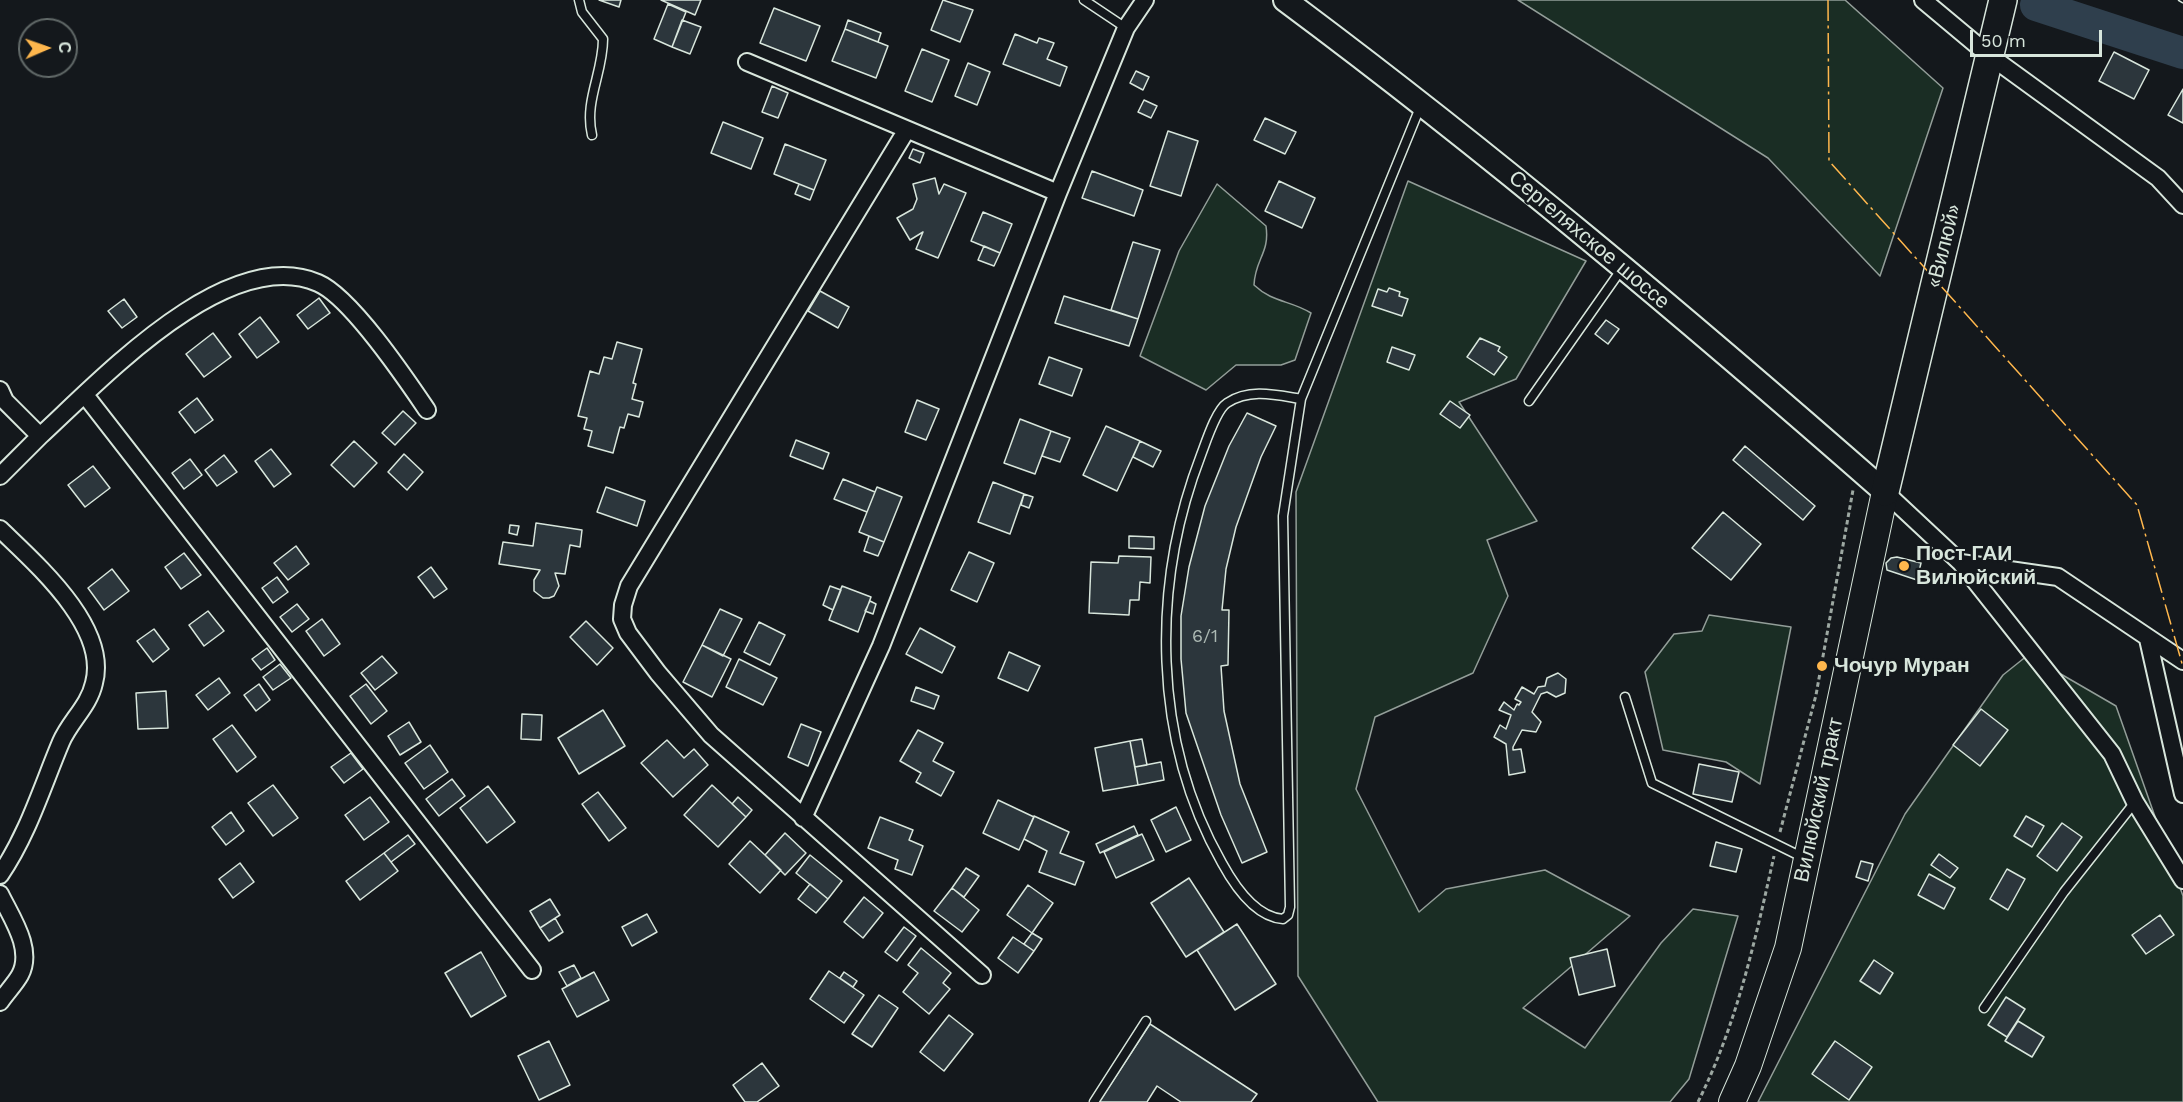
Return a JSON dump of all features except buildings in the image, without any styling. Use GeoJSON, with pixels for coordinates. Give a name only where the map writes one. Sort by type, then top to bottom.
{"type":"FeatureCollection","features":[{"type":"Feature","properties":{"kind":"highway","name":"«Вилюй»"},"geometry":{"type":"LineString","coordinates":[[1885,492],[2003,0]]}},
{"type":"Feature","properties":{"kind":"main road","name":"Сергеляхское шоссе"},"geometry":{"type":"LineString","coordinates":[[1285,0],[1422,102],[1623,267],[1885,492]]}},
{"type":"Feature","properties":{"kind":"main road","name":"Вилюйский тракт"},"geometry":{"type":"LineString","coordinates":[[1732,1102],[1748,1066],[1785,958],[1885,492]]}},
{"type":"Feature","properties":{"kind":"street"},"geometry":{"type":"LineString","coordinates":[[803,818],[880,646],[1058,193],[1126,28],[1144,0]]}},
{"type":"Feature","properties":{"kind":"street"},"geometry":{"type":"LineString","coordinates":[[1923,0],[1990,56],[2158,178],[2183,205]]}},
{"type":"Feature","properties":{"kind":"street"},"geometry":{"type":"LineString","coordinates":[[747,62],[906,131],[1058,193]]}},
{"type":"Feature","properties":{"kind":"street"},"geometry":{"type":"LineString","coordinates":[[906,131],[629,586],[622,605],[622,619],[628,633],[658,673],[711,735],[982,975]]}},
{"type":"Feature","properties":{"kind":"street"},"geometry":{"type":"LineString","coordinates":[[0,476],[40,436],[150,337],[200,302],[240,284],[282,276],[299,277],[320,283],[352,311],[394,361],[427,410]]}},
{"type":"Feature","properties":{"kind":"street"},"geometry":{"type":"LineString","coordinates":[[0,390],[6,400],[40,436]]}},
{"type":"Feature","properties":{"kind":"street"},"geometry":{"type":"LineString","coordinates":[[85,395],[532,970]]}},
{"type":"Feature","properties":{"kind":"street"},"geometry":{"type":"LineString","coordinates":[[1885,492],[1960,563],[2112,754],[2135,801],[2183,880]]}},
{"type":"Feature","properties":{"kind":"street"},"geometry":{"type":"LineString","coordinates":[[0,529],[33,561],[77,613],[89,633],[96,666],[95,682],[86,705],[62,740],[29,822],[0,875]]}},
{"type":"Feature","properties":{"kind":"street"},"geometry":{"type":"LineString","coordinates":[[1960,563],[2058,577],[2183,661]]}},
{"type":"Feature","properties":{"kind":"street"},"geometry":{"type":"LineString","coordinates":[[2148,639],[2183,794]]}},
{"type":"Feature","properties":{"kind":"street"},"geometry":{"type":"LineString","coordinates":[[0,894],[23,943],[25,961],[20,975],[0,1002]]}},
{"type":"Feature","properties":{"kind":"lane"},"geometry":{"type":"LineString","coordinates":[[579,0],[582,12],[603,39],[589,104],[588,120],[592,135]]}},
{"type":"Feature","properties":{"kind":"lane"},"geometry":{"type":"LineString","coordinates":[[1084,0],[1126,28]]}},
{"type":"Feature","properties":{"kind":"lane"},"geometry":{"type":"LineString","coordinates":[[1301,399],[1269,393],[1246,394],[1224,404],[1210,431],[1181,513],[1170,570],[1165,639],[1169,695],[1179,754],[1197,812],[1230,878],[1258,910],[1282,919],[1288,915],[1290,907],[1283,516],[1301,399],[1422,102]]}},
{"type":"Feature","properties":{"kind":"lane"},"geometry":{"type":"LineString","coordinates":[[1529,401],[1623,267]]}},
{"type":"Feature","properties":{"kind":"lane"},"geometry":{"type":"LineString","coordinates":[[1625,697],[1652,783],[1807,860]]}},
{"type":"Feature","properties":{"kind":"lane"},"geometry":{"type":"LineString","coordinates":[[1984,1008],[2064,891],[2135,801]]}},
{"type":"Feature","properties":{"kind":"lane"},"geometry":{"type":"LineString","coordinates":[[1094,1102],[1146,1021]]}},
{"type":"Feature","properties":{"kind":"path"},"geometry":{"type":"LineString","coordinates":[[1698,1102],[1715,1068],[1733,1020],[1752,952],[1776,844],[1816,695],[1857,468]]}},
{"type":"Feature","properties":{"kind":"green space"},"geometry":{"type":"Polygon","coordinates":[[[1518,0],[1845,0],[1943,88],[1880,276],[1768,158],[1518,0]]]}},
{"type":"Feature","properties":{"kind":"green space"},"geometry":{"type":"Polygon","coordinates":[[[1408,181],[1586,261],[1516,379],[1459,402],[1537,521],[1487,540],[1508,596],[1473,673],[1375,717],[1356,789],[1419,912],[1446,889],[1545,870],[1630,916],[1523,1008],[1585,1048],[1661,943],[1693,909],[1738,916],[1689,1079],[1670,1102],[1378,1102],[1298,976],[1296,492],[1408,181]]]}},
{"type":"Feature","properties":{"kind":"green space"},"geometry":{"type":"Polygon","coordinates":[[[1217,184],[1266,226],[1266,243],[1254,285],[1268,295],[1311,313],[1295,360],[1281,365],[1236,365],[1206,390],[1140,356],[1179,251],[1217,184]]]}},
{"type":"Feature","properties":{"kind":"green space"},"geometry":{"type":"Polygon","coordinates":[[[1709,615],[1791,627],[1760,784],[1726,762],[1663,750],[1645,672],[1674,634],[1702,631],[1709,615]]]}},
{"type":"Feature","properties":{"kind":"green space"},"geometry":{"type":"Polygon","coordinates":[[[2028,655],[2116,706],[2183,896],[2183,1102],[1758,1102],[1905,814],[2003,675],[2028,655]]]}},
{"type":"Feature","properties":{"kind":"waterway"},"geometry":{"type":"LineString","coordinates":[[2036,5],[2183,53]]}},
{"type":"Feature","properties":{"kind":"fence"},"geometry":{"type":"LineString","coordinates":[[2178,0],[2183,3]]}},
{"type":"Feature","properties":{"kind":"power"},"geometry":{"type":"LineString","coordinates":[[1828,0],[1829,161],[2137,505],[2183,667]]}},
{"type":"Feature","properties":{"kind":"place","name":"Пост ГАИ Вилюйский"},"geometry":{"type":"Point","coordinates":[1904,566]}},
{"type":"Feature","properties":{"kind":"place","name":"Чочур Муран"},"geometry":{"type":"Point","coordinates":[1822,666]}}]}
